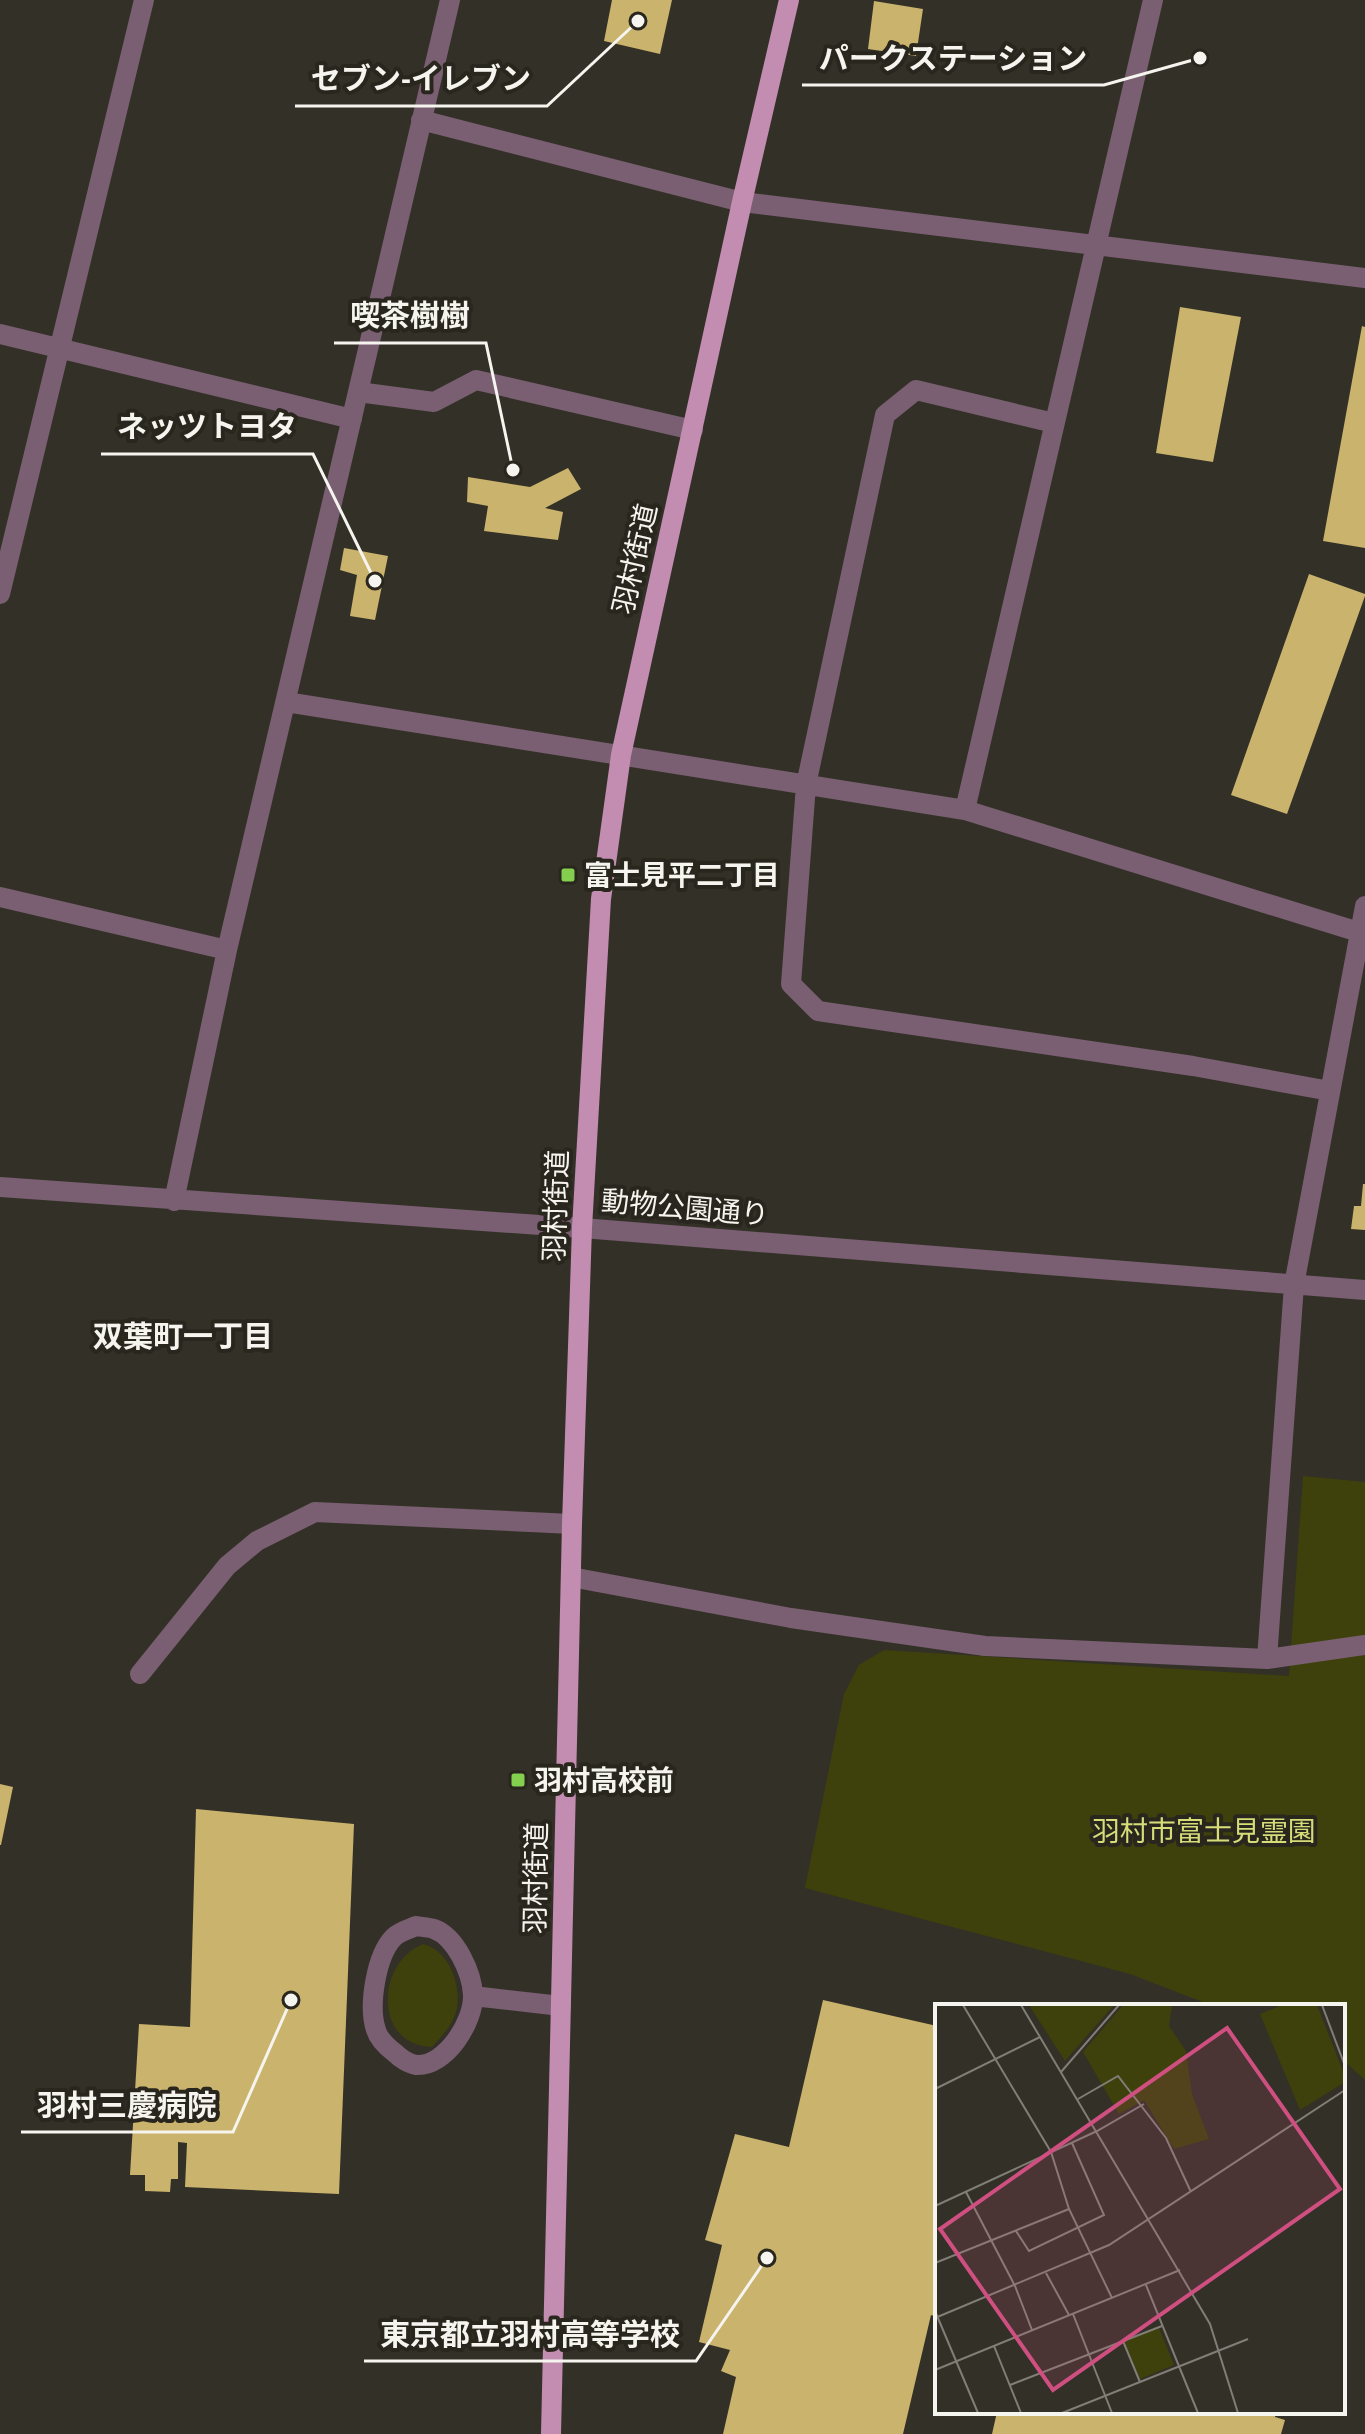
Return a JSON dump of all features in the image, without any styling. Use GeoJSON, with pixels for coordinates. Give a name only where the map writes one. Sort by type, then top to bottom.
{"type":"FeatureCollection","features":[{"type":"Feature","properties":{"kind":"main road","name":"羽村街道"},"geometry":{"type":"LineString","coordinates":[[551,2434],[572,1524],[582,1228],[601,899],[621,755],[789,0]]}},
{"type":"Feature","properties":{"kind":"street"},"geometry":{"type":"LineString","coordinates":[[0,592],[144,0]]}},
{"type":"Feature","properties":{"kind":"street"},"geometry":{"type":"LineString","coordinates":[[174,1201],[227,950],[450,0]]}},
{"type":"Feature","properties":{"kind":"street"},"geometry":{"type":"LineString","coordinates":[[965,810],[1153,0]]}},
{"type":"Feature","properties":{"kind":"street"},"geometry":{"type":"LineString","coordinates":[[421,120],[742,202],[1365,278]]}},
{"type":"Feature","properties":{"kind":"street"},"geometry":{"type":"LineString","coordinates":[[0,334],[352,419]]}},
{"type":"Feature","properties":{"kind":"street"},"geometry":{"type":"LineString","coordinates":[[358,392],[434,402],[476,380],[693,430]]}},
{"type":"Feature","properties":{"kind":"street"},"geometry":{"type":"LineString","coordinates":[[1054,423],[916,390],[885,415],[806,785],[791,984],[818,1011],[1193,1066],[1330,1091]]}},
{"type":"Feature","properties":{"kind":"street"},"geometry":{"type":"LineString","coordinates":[[286,702],[965,810],[1363,934]]}},
{"type":"Feature","properties":{"kind":"street"},"geometry":{"type":"LineString","coordinates":[[0,897],[227,950]]}},
{"type":"Feature","properties":{"kind":"street"},"geometry":{"type":"LineString","coordinates":[[1267,1659],[1294,1285],[1363,934],[1365,906]]}},
{"type":"Feature","properties":{"kind":"street","name":"動物公園通り"},"geometry":{"type":"LineString","coordinates":[[0,1187],[582,1228],[1365,1290]]}},
{"type":"Feature","properties":{"kind":"street"},"geometry":{"type":"LineString","coordinates":[[140,1674],[227,1566],[257,1541],[315,1512],[572,1524]]}},
{"type":"Feature","properties":{"kind":"street"},"geometry":{"type":"LineString","coordinates":[[571,1577],[791,1618],[985,1646],[1267,1659],[1365,1645]]}},
{"type":"Feature","properties":{"kind":"street"},"geometry":{"type":"LineString","coordinates":[[416,1926],[436,1930],[448,1940],[468,1975],[473,1996],[466,2024],[449,2050],[435,2060],[416,2065],[401,2058],[385,2045],[376,2030],[374,1985],[382,1955],[395,1935],[416,1926]]}},
{"type":"Feature","properties":{"kind":"street"},"geometry":{"type":"LineString","coordinates":[[473,1996],[561,2006]]}},
{"type":"Feature","properties":{"kind":"green space","name":"羽村市富士見霊園"},"geometry":{"type":"Polygon","coordinates":[[[1303,1476],[1365,1482],[1365,2080],[1345,2062],[1345,2004],[1208,2004],[1130,1974],[805,1888],[844,1694],[859,1665],[884,1650],[1289,1676],[1303,1476]]]}},
{"type":"Feature","properties":{"kind":"green space"},"geometry":{"type":"Polygon","coordinates":[[[423,1944],[441,1954],[452,1972],[458,1994],[453,2019],[432,2047],[413,2043],[399,2033],[391,2019],[388,2002],[396,1968],[407,1954],[423,1944]]]}},
{"type":"Feature","properties":{"kind":"building"},"geometry":{"type":"Polygon","coordinates":[[[612,0],[672,0],[660,54],[604,41],[612,0]]]}},
{"type":"Feature","properties":{"kind":"building"},"geometry":{"type":"Polygon","coordinates":[[[874,1],[923,9],[916,56],[868,49],[874,1]]]}},
{"type":"Feature","properties":{"kind":"building"},"geometry":{"type":"Polygon","coordinates":[[[1180,307],[1241,317],[1213,462],[1156,453],[1180,307]]]}},
{"type":"Feature","properties":{"kind":"building"},"geometry":{"type":"Polygon","coordinates":[[[1362,326],[1365,327],[1365,548],[1323,541],[1362,326]]]}},
{"type":"Feature","properties":{"kind":"building"},"geometry":{"type":"Polygon","coordinates":[[[568,468],[581,489],[545,508],[563,512],[558,540],[484,531],[488,506],[467,502],[468,477],[530,487],[568,468]]]}},
{"type":"Feature","properties":{"kind":"building"},"geometry":{"type":"Polygon","coordinates":[[[344,548],[388,556],[375,620],[350,616],[357,575],[340,570],[344,548]]]}},
{"type":"Feature","properties":{"kind":"building"},"geometry":{"type":"Polygon","coordinates":[[[1309,574],[1365,596],[1287,814],[1231,795],[1309,574]]]}},
{"type":"Feature","properties":{"kind":"building"},"geometry":{"type":"Polygon","coordinates":[[[1363,1184],[1365,1230],[1351,1229],[1354,1206],[1361,1206],[1363,1184]]]}},
{"type":"Feature","properties":{"kind":"building"},"geometry":{"type":"Polygon","coordinates":[[[0,1784],[13,1787],[1,1845],[0,1845],[0,1784]]]}},
{"type":"Feature","properties":{"kind":"building"},"geometry":{"type":"Polygon","coordinates":[[[196,1809],[354,1824],[339,2194],[185,2187],[187,2143],[178,2142],[178,2179],[171,2179],[170,2192],[145,2191],[145,2175],[130,2175],[139,2024],[190,2027],[196,1809]]]}},
{"type":"Feature","properties":{"kind":"building"},"geometry":{"type":"Polygon","coordinates":[[[823,2000],[935,2026],[935,2316],[931,2315],[903,2434],[723,2434],[736,2377],[721,2371],[730,2350],[699,2342],[722,2245],[705,2240],[735,2134],[789,2147],[823,2000]]]}},
{"type":"Feature","properties":{"kind":"building"},"geometry":{"type":"Polygon","coordinates":[[[997,2414],[1276,2414],[1275,2417],[1285,2420],[1281,2434],[992,2434],[997,2414]]]}},
{"type":"Feature","properties":{"kind":"place","name":"セブン-イレブン"},"geometry":{"type":"Point","coordinates":[638,21]}},
{"type":"Feature","properties":{"kind":"place","name":"パークステーション"},"geometry":{"type":"Point","coordinates":[1200,58]}},
{"type":"Feature","properties":{"kind":"place","name":"喫茶樹樹"},"geometry":{"type":"Point","coordinates":[513,470]}},
{"type":"Feature","properties":{"kind":"place","name":"ネッツトヨタ"},"geometry":{"type":"Point","coordinates":[375,581]}},
{"type":"Feature","properties":{"kind":"place","name":"富士見平二丁目"},"geometry":{"type":"Point","coordinates":[568,875]}},
{"type":"Feature","properties":{"kind":"place","name":"羽村高校前"},"geometry":{"type":"Point","coordinates":[518,1780]}},
{"type":"Feature","properties":{"kind":"place","name":"羽村三慶病院"},"geometry":{"type":"Point","coordinates":[291,2000]}},
{"type":"Feature","properties":{"kind":"place","name":"東京都立羽村高等学校"},"geometry":{"type":"Point","coordinates":[767,2258]}},
{"type":"Feature","properties":{"kind":"district","name":"双葉町一丁目"},"geometry":{"type":"Point","coordinates":[183,1336]}}]}
